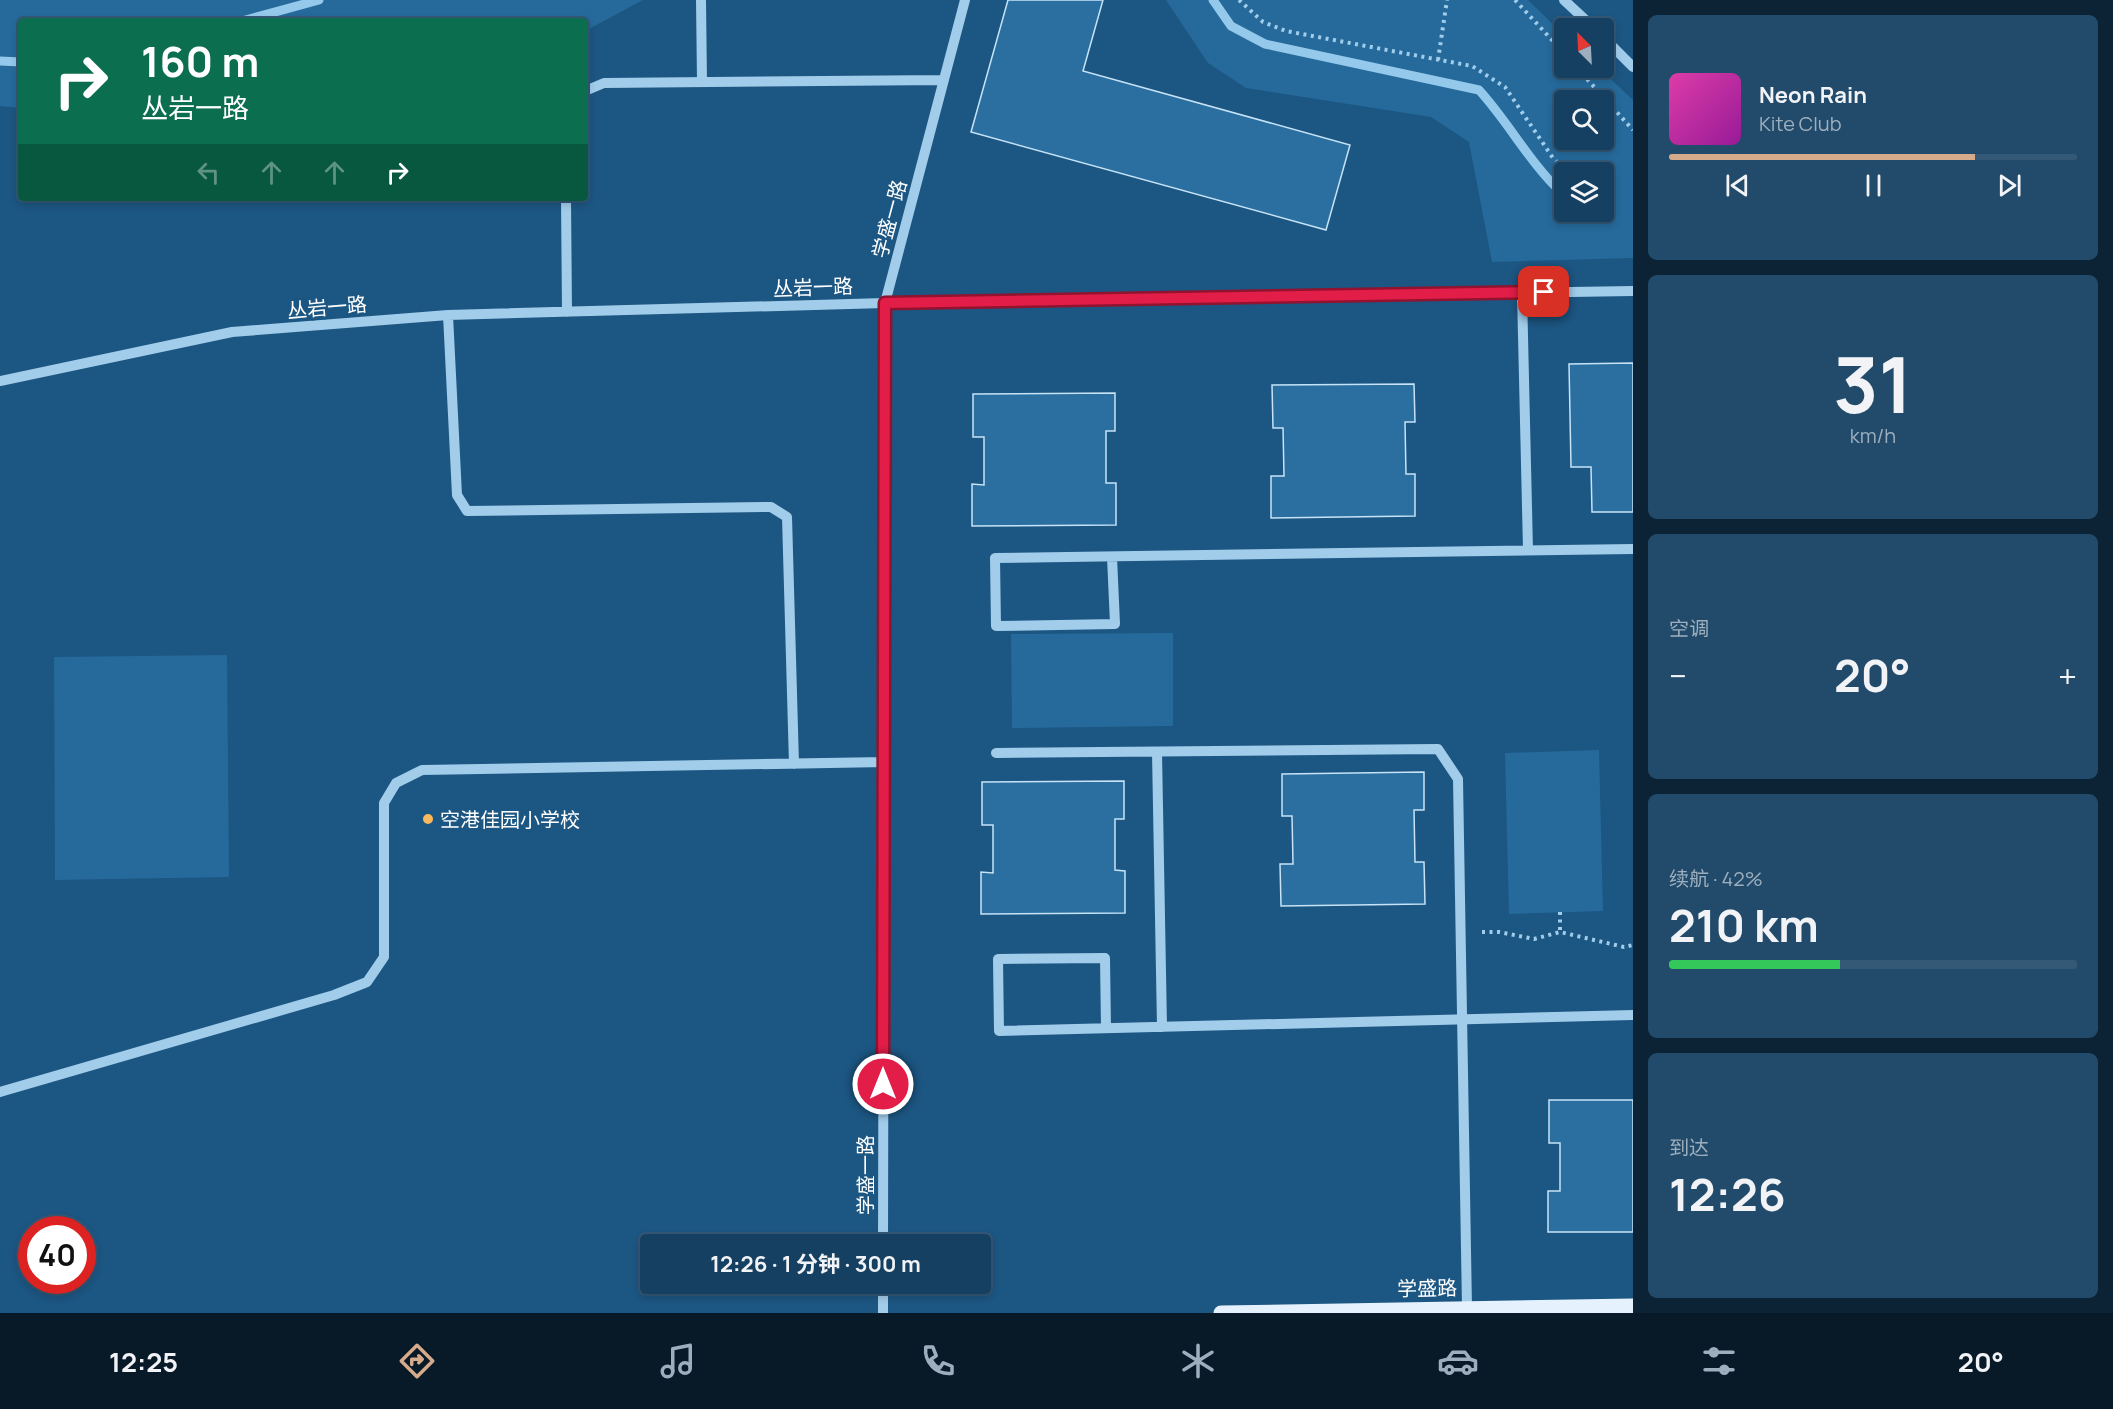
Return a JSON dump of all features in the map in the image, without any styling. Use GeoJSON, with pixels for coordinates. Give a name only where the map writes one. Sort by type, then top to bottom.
{"type":"FeatureCollection","features":[{"type":"Feature","properties":{"kind":"main road","name":"学盛路"},"geometry":{"type":"LineString","coordinates":[[1221,1313],[1633,1306]]}},
{"type":"Feature","properties":{"kind":"street"},"geometry":{"type":"LineString","coordinates":[[701,0],[702,82]]}},
{"type":"Feature","properties":{"kind":"street","name":"学盛一路"},"geometry":{"type":"LineString","coordinates":[[883,1234],[885,303],[965,0]]}},
{"type":"Feature","properties":{"kind":"street"},"geometry":{"type":"LineString","coordinates":[[1564,0],[1583,18]]}},
{"type":"Feature","properties":{"kind":"street"},"geometry":{"type":"LineString","coordinates":[[1614,48],[1633,67]]}},
{"type":"Feature","properties":{"kind":"street"},"geometry":{"type":"LineString","coordinates":[[588,91],[604,83],[944,80]]}},
{"type":"Feature","properties":{"kind":"street"},"geometry":{"type":"LineString","coordinates":[[566,201],[567,312]]}},
{"type":"Feature","properties":{"kind":"street","name":"丛岩一路"},"geometry":{"type":"LineString","coordinates":[[0,381],[232,333],[448,315],[885,303],[1633,291]]}},
{"type":"Feature","properties":{"kind":"street"},"geometry":{"type":"LineString","coordinates":[[1522,293],[1528,550]]}},
{"type":"Feature","properties":{"kind":"street"},"geometry":{"type":"LineString","coordinates":[[448,315],[457,495],[467,511],[771,507],[787,517],[794,764]]}},
{"type":"Feature","properties":{"kind":"street"},"geometry":{"type":"LineString","coordinates":[[1112,557],[1115,624],[996,626],[995,558],[1633,549]]}},
{"type":"Feature","properties":{"kind":"street"},"geometry":{"type":"LineString","coordinates":[[996,753],[1438,748],[1458,779],[1467,1308]]}},
{"type":"Feature","properties":{"kind":"street"},"geometry":{"type":"LineString","coordinates":[[1157,752],[1162,1027]]}},
{"type":"Feature","properties":{"kind":"street"},"geometry":{"type":"LineString","coordinates":[[0,1092],[334,995],[367,982],[384,957],[384,803],[396,783],[422,770],[885,762]]}},
{"type":"Feature","properties":{"kind":"street"},"geometry":{"type":"LineString","coordinates":[[1106,1028],[1105,958],[998,959],[999,1031],[1633,1015]]}},
{"type":"Feature","properties":{"kind":"street"},"geometry":{"type":"LineString","coordinates":[[883,1294],[883,1313]]}},
{"type":"Feature","properties":{"kind":"path"},"geometry":{"type":"LineString","coordinates":[[1239,0],[1263,22],[1286,31],[1472,66],[1504,87],[1557,162]]}},
{"type":"Feature","properties":{"kind":"path"},"geometry":{"type":"LineString","coordinates":[[1438,60],[1447,0]]}},
{"type":"Feature","properties":{"kind":"path"},"geometry":{"type":"LineString","coordinates":[[1515,0],[1554,43]]}},
{"type":"Feature","properties":{"kind":"path"},"geometry":{"type":"LineString","coordinates":[[1586,78],[1633,130]]}},
{"type":"Feature","properties":{"kind":"path"},"geometry":{"type":"LineString","coordinates":[[1560,912],[1560,932]]}},
{"type":"Feature","properties":{"kind":"path"},"geometry":{"type":"LineString","coordinates":[[1460,933],[1499,932],[1534,939],[1560,932],[1624,946],[1633,945]]}},
{"type":"Feature","properties":{"kind":"shaded area"},"geometry":{"type":"Polygon","coordinates":[[[0,0],[643,0],[588,29],[588,18],[18,18],[18,108],[0,106],[0,0]]]}},
{"type":"Feature","properties":{"kind":"shaded area"},"geometry":{"type":"Polygon","coordinates":[[[1166,0],[1528,0],[1554,25],[1554,78],[1610,78],[1633,100],[1633,258],[1492,262],[1469,142],[1431,117],[1246,88],[1208,63],[1166,0]]]}},
{"type":"Feature","properties":{"kind":"shaded area"},"geometry":{"type":"Polygon","coordinates":[[[1173,633],[1173,726],[1012,728],[1011,634],[1173,633]]]}},
{"type":"Feature","properties":{"kind":"shaded area"},"geometry":{"type":"Polygon","coordinates":[[[227,655],[229,877],[55,880],[54,657],[227,655]]]}},
{"type":"Feature","properties":{"kind":"shaded area"},"geometry":{"type":"Polygon","coordinates":[[[1599,750],[1603,911],[1509,914],[1505,753],[1599,750]]]}},
{"type":"Feature","properties":{"kind":"building"},"geometry":{"type":"Polygon","coordinates":[[[1008,0],[1103,0],[1083,71],[1350,145],[1326,230],[971,132],[1008,0]]]}},
{"type":"Feature","properties":{"kind":"building"},"geometry":{"type":"Polygon","coordinates":[[[1633,363],[1633,512],[1592,512],[1591,467],[1571,467],[1569,364],[1633,363]]]}},
{"type":"Feature","properties":{"kind":"building"},"geometry":{"type":"Polygon","coordinates":[[[1414,384],[1415,422],[1405,422],[1406,474],[1415,474],[1415,516],[1271,518],[1271,476],[1284,476],[1283,428],[1273,428],[1272,385],[1414,384]]]}},
{"type":"Feature","properties":{"kind":"building"},"geometry":{"type":"Polygon","coordinates":[[[1115,393],[1115,431],[1106,431],[1106,483],[1116,483],[1116,525],[972,526],[972,484],[984,485],[984,437],[973,437],[973,394],[1115,393]]]}},
{"type":"Feature","properties":{"kind":"building"},"geometry":{"type":"Polygon","coordinates":[[[1424,772],[1424,810],[1414,810],[1415,862],[1424,862],[1425,904],[1281,906],[1280,864],[1293,864],[1292,816],[1282,816],[1282,774],[1424,772]]]}},
{"type":"Feature","properties":{"kind":"building"},"geometry":{"type":"Polygon","coordinates":[[[1124,781],[1124,819],[1115,819],[1115,870],[1125,871],[1125,913],[981,914],[981,872],[993,873],[993,825],[982,825],[982,782],[1124,781]]]}},
{"type":"Feature","properties":{"kind":"building"},"geometry":{"type":"Polygon","coordinates":[[[1549,1100],[1633,1100],[1633,1232],[1548,1232],[1548,1191],[1560,1191],[1560,1143],[1549,1143],[1549,1100]]]}},
{"type":"Feature","properties":{"kind":"waterway"},"geometry":{"type":"LineString","coordinates":[[253,18],[319,0]]}},
{"type":"Feature","properties":{"kind":"waterway"},"geometry":{"type":"LineString","coordinates":[[1213,0],[1231,26],[1265,44],[1479,90],[1554,185]]}},
{"type":"Feature","properties":{"kind":"waterway"},"geometry":{"type":"LineString","coordinates":[[0,61],[18,62]]}},
{"type":"Feature","properties":{"kind":"place","name":"空港佳园小学校"},"geometry":{"type":"Point","coordinates":[428,819]}},
{"type":"Feature","properties":{"kind":"route"},"geometry":{"type":"LineString","coordinates":[[883,1084],[885,303],[1544,292]]}}]}
